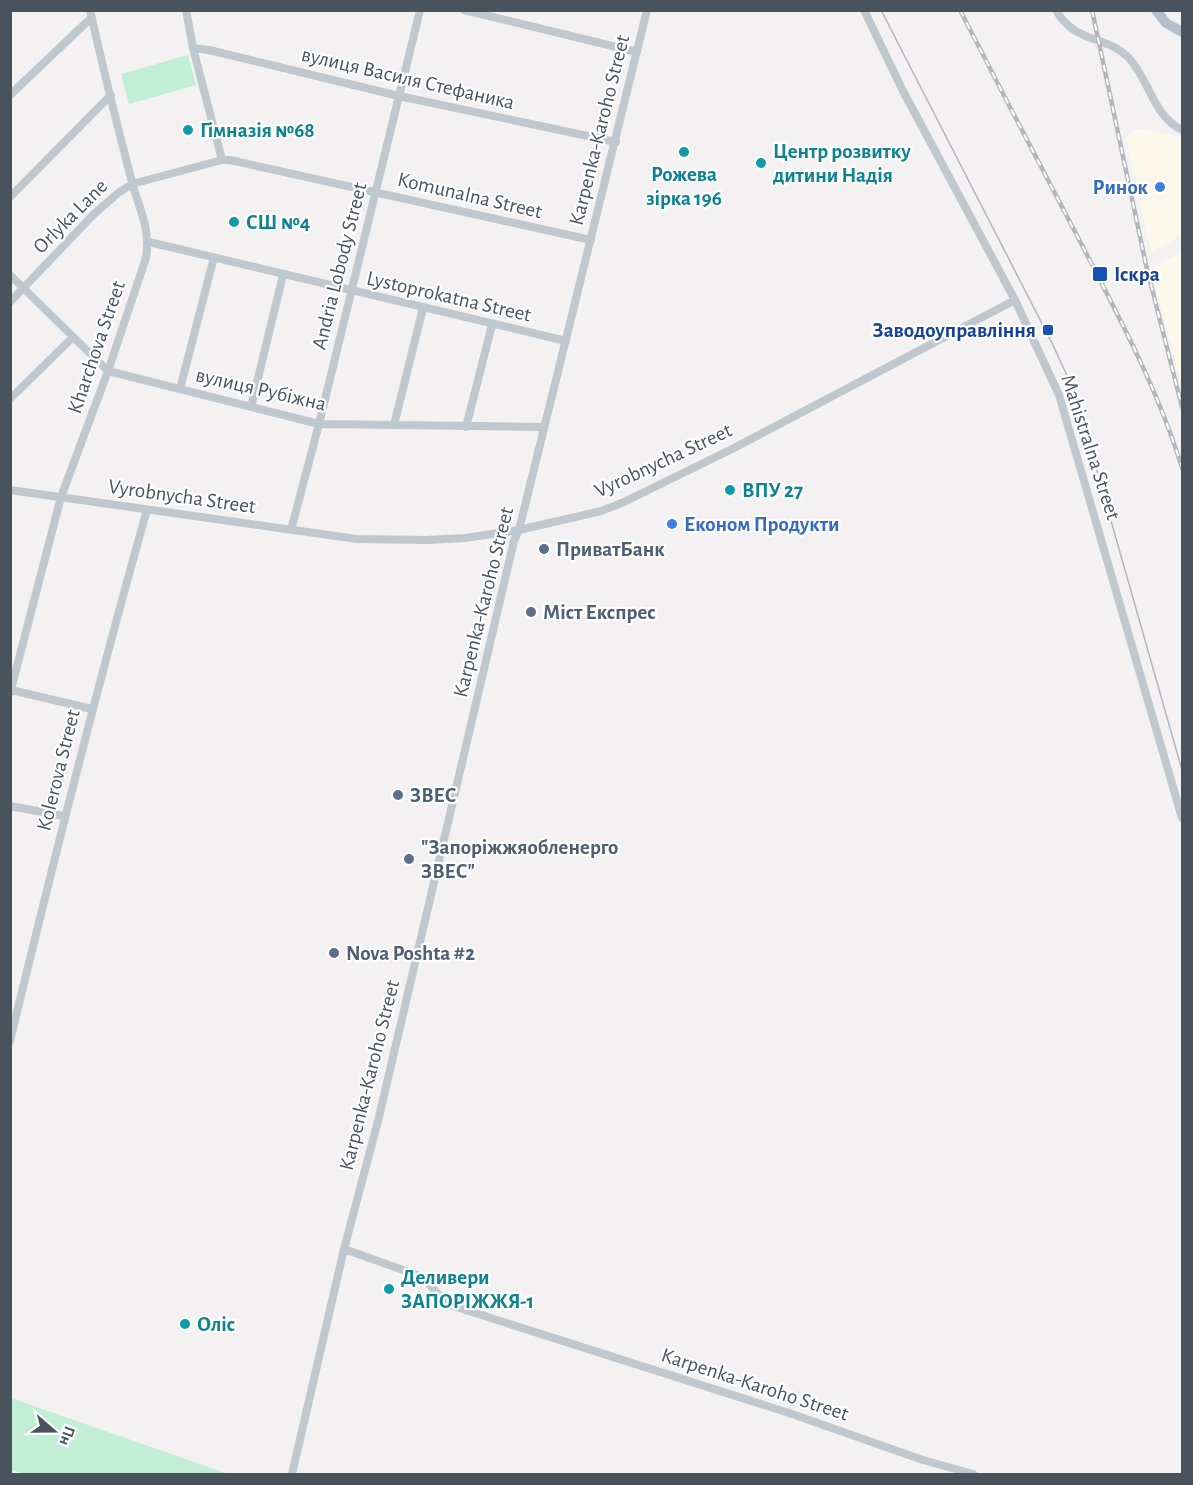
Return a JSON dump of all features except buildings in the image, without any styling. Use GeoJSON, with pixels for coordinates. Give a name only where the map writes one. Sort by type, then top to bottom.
{"type":"FeatureCollection","features":[{"type":"Feature","properties":{"kind":"main road"},"geometry":{"type":"LineString","coordinates":[[1156,10],[1166,23],[1182,32]]}},
{"type":"Feature","properties":{"kind":"street"},"geometry":{"type":"LineString","coordinates":[[186,10],[193,48],[222,160]]}},
{"type":"Feature","properties":{"kind":"street","name":"Andria Lobody Street"},"geometry":{"type":"LineString","coordinates":[[291,530],[352,292],[420,10]]}},
{"type":"Feature","properties":{"kind":"street"},"geometry":{"type":"LineString","coordinates":[[464,10],[637,52]]}},
{"type":"Feature","properties":{"kind":"street","name":"Karpenka-Karoho Street"},"geometry":{"type":"LineString","coordinates":[[647,10],[519,530],[514,541],[378,1121],[344,1249],[423,1277],[450,1305],[789,1413],[923,1460],[973,1474]]}},
{"type":"Feature","properties":{"kind":"street","name":"Mahistralna Street"},"geometry":{"type":"LineString","coordinates":[[864,10],[903,90],[1015,300],[1059,395],[1182,818]]}},
{"type":"Feature","properties":{"kind":"street"},"geometry":{"type":"LineString","coordinates":[[1056,10],[1074,31],[1111,45],[1127,56],[1139,71],[1151,97],[1163,115],[1182,130]]}},
{"type":"Feature","properties":{"kind":"street"},"geometry":{"type":"LineString","coordinates":[[10,95],[90,14]]}},
{"type":"Feature","properties":{"kind":"street","name":"Kharchova Street"},"geometry":{"type":"LineString","coordinates":[[11,692],[61,498],[108,371],[146,258],[149,242],[132,184],[90,14]]}},
{"type":"Feature","properties":{"kind":"street","name":"вулиця Василя Стефаника"},"geometry":{"type":"LineString","coordinates":[[193,48],[399,96],[615,142]]}},
{"type":"Feature","properties":{"kind":"street"},"geometry":{"type":"LineString","coordinates":[[10,197],[111,94]]}},
{"type":"Feature","properties":{"kind":"street","name":"Komunalna Street"},"geometry":{"type":"LineString","coordinates":[[132,184],[222,160],[591,240]]}},
{"type":"Feature","properties":{"kind":"street","name":"Orlyka Lane"},"geometry":{"type":"LineString","coordinates":[[10,302],[104,205],[132,184]]}},
{"type":"Feature","properties":{"kind":"street","name":"Lystoprokatna Street"},"geometry":{"type":"LineString","coordinates":[[149,242],[566,341]]}},
{"type":"Feature","properties":{"kind":"street"},"geometry":{"type":"LineString","coordinates":[[180,389],[214,257]]}},
{"type":"Feature","properties":{"kind":"street"},"geometry":{"type":"LineString","coordinates":[[10,275],[108,371]]}},
{"type":"Feature","properties":{"kind":"street"},"geometry":{"type":"LineString","coordinates":[[251,407],[283,275]]}},
{"type":"Feature","properties":{"kind":"street","name":"Vyrobnycha Street"},"geometry":{"type":"LineString","coordinates":[[10,490],[357,539],[465,538],[519,530],[601,511],[633,497],[734,448],[1015,300]]}},
{"type":"Feature","properties":{"kind":"street"},"geometry":{"type":"LineString","coordinates":[[394,425],[423,308]]}},
{"type":"Feature","properties":{"kind":"street"},"geometry":{"type":"LineString","coordinates":[[466,427],[492,325]]}},
{"type":"Feature","properties":{"kind":"street"},"geometry":{"type":"LineString","coordinates":[[10,399],[73,337]]}},
{"type":"Feature","properties":{"kind":"street","name":"вулиця Рубіжна"},"geometry":{"type":"LineString","coordinates":[[108,371],[319,423],[544,428]]}},
{"type":"Feature","properties":{"kind":"street","name":"Kolerova Street"},"geometry":{"type":"LineString","coordinates":[[10,1041],[64,816],[147,510]]}},
{"type":"Feature","properties":{"kind":"street"},"geometry":{"type":"LineString","coordinates":[[11,692],[92,709]]}},
{"type":"Feature","properties":{"kind":"street"},"geometry":{"type":"LineString","coordinates":[[10,806],[64,816]]}},
{"type":"Feature","properties":{"kind":"street"},"geometry":{"type":"LineString","coordinates":[[292,1474],[344,1249]]}},
{"type":"Feature","properties":{"kind":"shaded area","name":"Ринок"},"geometry":{"type":"Polygon","coordinates":[[[1146,129],[1182,138],[1182,235],[1151,253],[1126,138],[1134,130],[1146,129]]]}},
{"type":"Feature","properties":{"kind":"shaded area"},"geometry":{"type":"Polygon","coordinates":[[[1182,253],[1182,387],[1150,267],[1182,253]]]}},
{"type":"Feature","properties":{"kind":"green space"},"geometry":{"type":"Polygon","coordinates":[[[188,55],[196,85],[129,104],[121,74],[188,55]]]}},
{"type":"Feature","properties":{"kind":"green space"},"geometry":{"type":"Polygon","coordinates":[[[11,1398],[228,1474],[24,1474],[11,1470],[11,1398]]]}},
{"type":"Feature","properties":{"kind":"tram line"},"geometry":{"type":"LineString","coordinates":[[881,10],[1052,343],[1074,391],[1182,770]]}},
{"type":"Feature","properties":{"kind":"railway"},"geometry":{"type":"LineString","coordinates":[[960,10],[1125,329],[1162,412],[1182,468]]}},
{"type":"Feature","properties":{"kind":"railway"},"geometry":{"type":"LineString","coordinates":[[1092,10],[1146,265],[1182,407]]}},
{"type":"Feature","properties":{"kind":"place","name":"Гімназія №68"},"geometry":{"type":"Point","coordinates":[188,130]}},
{"type":"Feature","properties":{"kind":"place","name":"Рожева зірка 196"},"geometry":{"type":"Point","coordinates":[684,152]}},
{"type":"Feature","properties":{"kind":"place","name":"Центр розвитку дитини Надія"},"geometry":{"type":"Point","coordinates":[761,163]}},
{"type":"Feature","properties":{"kind":"place","name":"Ринок"},"geometry":{"type":"Point","coordinates":[1160,187]}},
{"type":"Feature","properties":{"kind":"place","name":"СШ №4"},"geometry":{"type":"Point","coordinates":[234,222]}},
{"type":"Feature","properties":{"kind":"place","name":"Іскра"},"geometry":{"type":"Point","coordinates":[1100,274]}},
{"type":"Feature","properties":{"kind":"place","name":"Заводоуправління"},"geometry":{"type":"Point","coordinates":[1048,330]}},
{"type":"Feature","properties":{"kind":"place","name":"ВПУ 27"},"geometry":{"type":"Point","coordinates":[730,490]}},
{"type":"Feature","properties":{"kind":"place","name":"Економ Продукти"},"geometry":{"type":"Point","coordinates":[672,524]}},
{"type":"Feature","properties":{"kind":"place","name":"ПриватБанк"},"geometry":{"type":"Point","coordinates":[544,549]}},
{"type":"Feature","properties":{"kind":"place","name":"Мiст Експрес"},"geometry":{"type":"Point","coordinates":[531,612]}},
{"type":"Feature","properties":{"kind":"place","name":"ЗВЕС"},"geometry":{"type":"Point","coordinates":[398,795]}},
{"type":"Feature","properties":{"kind":"place","name":"\"Запоріжжяобленерго ЗВЕС\""},"geometry":{"type":"Point","coordinates":[409,859]}},
{"type":"Feature","properties":{"kind":"place","name":"Nova Poshta #2"},"geometry":{"type":"Point","coordinates":[334,953]}},
{"type":"Feature","properties":{"kind":"place","name":"Деливери ЗАПОРІЖЖЯ-1"},"geometry":{"type":"Point","coordinates":[389,1289]}},
{"type":"Feature","properties":{"kind":"place","name":"Оліс"},"geometry":{"type":"Point","coordinates":[185,1324]}}]}
